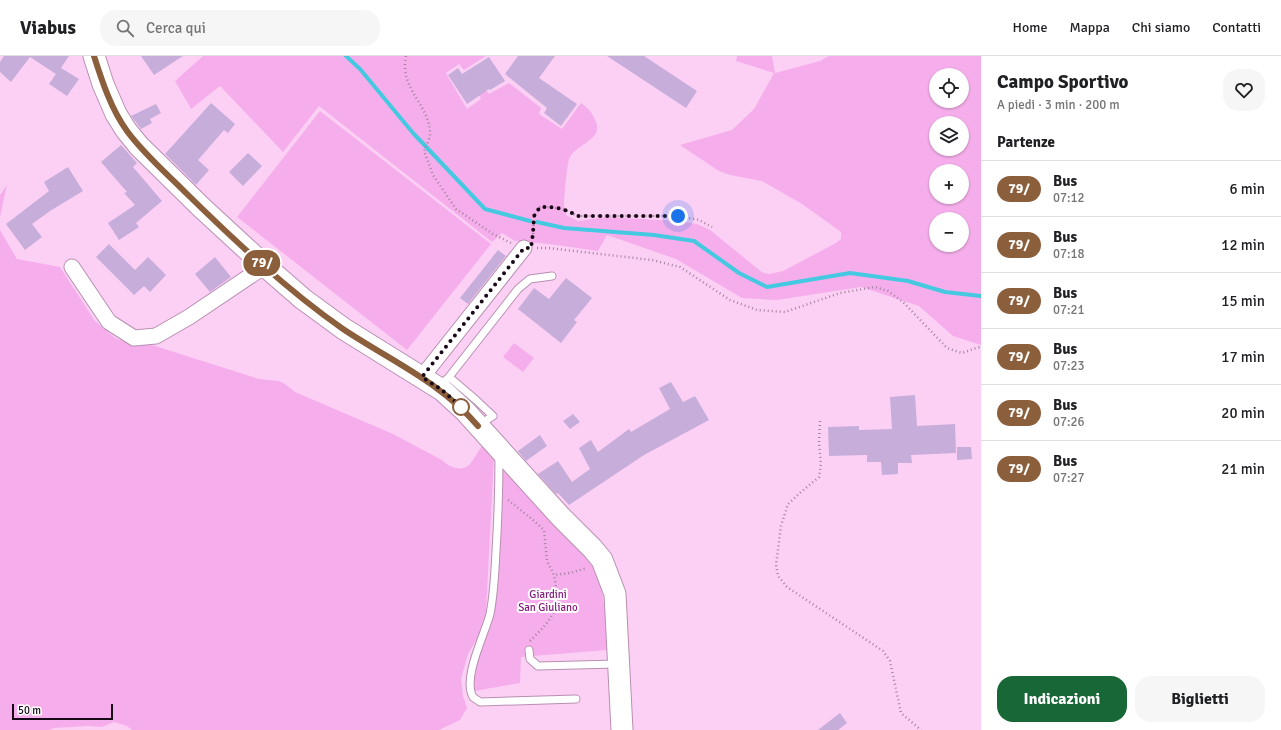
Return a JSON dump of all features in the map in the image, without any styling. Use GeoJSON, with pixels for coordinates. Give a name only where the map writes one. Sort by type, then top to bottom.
{"type":"FeatureCollection","features":[{"type":"Feature","properties":{"kind":"street"},"geometry":{"type":"LineString","coordinates":[[94,56],[116,114],[126,130],[139,146],[201,207],[303,299],[344,329],[436,376],[499,450],[602,560],[615,594],[622,730]]}},
{"type":"Feature","properties":{"kind":"street"},"geometry":{"type":"LineString","coordinates":[[436,376],[527,248]]}},
{"type":"Feature","properties":{"kind":"street"},"geometry":{"type":"LineString","coordinates":[[72,267],[109,322],[134,338],[156,336],[189,317],[265,266]]}},
{"type":"Feature","properties":{"kind":"lane"},"geometry":{"type":"LineString","coordinates":[[436,376],[518,289],[530,279],[552,276]]}},
{"type":"Feature","properties":{"kind":"lane"},"geometry":{"type":"LineString","coordinates":[[499,450],[499,495],[495,576],[490,613],[471,674],[471,692],[474,698],[480,702],[576,699]]}},
{"type":"Feature","properties":{"kind":"lane"},"geometry":{"type":"LineString","coordinates":[[529,650],[530,659],[538,666],[618,664]]}},
{"type":"Feature","properties":{"kind":"path"},"geometry":{"type":"LineString","coordinates":[[406,56],[404,63],[406,79],[428,120],[431,135],[424,151],[433,175],[456,208],[493,234],[527,248],[548,248],[652,260],[680,267],[730,300],[757,310],[785,312],[840,293],[875,287],[888,291],[904,303],[947,348],[962,353],[981,345]]}},
{"type":"Feature","properties":{"kind":"path"},"geometry":{"type":"LineString","coordinates":[[527,248],[533,233],[534,216],[540,207],[568,210],[577,216],[678,216],[699,220],[712,226]]}},
{"type":"Feature","properties":{"kind":"path"},"geometry":{"type":"LineString","coordinates":[[820,421],[819,443],[821,464],[819,477],[788,504],[781,526],[776,565],[778,576],[787,587],[883,651],[890,662],[901,713],[921,730]]}},
{"type":"Feature","properties":{"kind":"path"},"geometry":{"type":"LineString","coordinates":[[499,495],[532,519],[544,530],[547,561],[554,575],[557,590],[556,606],[551,619],[529,642],[529,650]]}},
{"type":"Feature","properties":{"kind":"path"},"geometry":{"type":"LineString","coordinates":[[554,575],[570,573],[593,566],[602,560]]}},
{"type":"Feature","properties":{"kind":"green space"},"geometry":{"type":"Polygon","coordinates":[[[203,56],[486,56],[464,70],[459,64],[446,73],[467,109],[481,99],[479,95],[486,90],[489,94],[509,83],[541,108],[539,114],[562,129],[581,103],[590,110],[594,117],[597,126],[594,136],[574,152],[569,160],[564,202],[566,215],[578,221],[606,217],[678,221],[697,224],[710,230],[763,273],[770,274],[783,271],[836,243],[841,239],[841,232],[802,204],[762,181],[730,175],[719,171],[680,145],[732,130],[754,109],[774,73],[736,61],[737,56],[772,56],[775,73],[820,61],[829,56],[981,56],[981,345],[953,336],[919,306],[861,287],[777,300],[742,298],[676,259],[607,235],[598,251],[515,241],[502,233],[492,242],[319,106],[283,152],[220,86],[191,109],[175,81],[203,56]]]}},
{"type":"Feature","properties":{"kind":"green space"},"geometry":{"type":"Polygon","coordinates":[[[320,111],[491,244],[407,350],[237,217],[320,111]]]}},
{"type":"Feature","properties":{"kind":"green space"},"geometry":{"type":"Polygon","coordinates":[[[7,185],[0,217],[0,195],[7,185]]]}},
{"type":"Feature","properties":{"kind":"green space"},"geometry":{"type":"Polygon","coordinates":[[[0,230],[17,259],[60,267],[95,321],[115,338],[126,342],[149,344],[259,379],[279,381],[295,392],[393,434],[442,460],[452,467],[459,469],[467,467],[483,445],[494,455],[486,613],[481,632],[468,654],[461,679],[463,696],[467,708],[460,720],[439,730],[132,730],[127,726],[114,722],[102,727],[88,726],[54,728],[49,730],[0,730],[0,230]]]}},
{"type":"Feature","properties":{"kind":"green space"},"geometry":{"type":"Polygon","coordinates":[[[514,343],[534,358],[523,372],[503,357],[514,343]]]}},
{"type":"Feature","properties":{"kind":"green space","name":"Giardini San Giuliano"},"geometry":{"type":"Polygon","coordinates":[[[501,462],[586,553],[601,584],[605,610],[607,650],[521,657],[520,683],[474,691],[474,666],[492,613],[501,462]]]}},
{"type":"Feature","properties":{"kind":"building"},"geometry":{"type":"Polygon","coordinates":[[[4,56],[69,56],[61,68],[79,79],[67,96],[49,84],[56,74],[30,57],[11,82],[0,72],[0,62],[4,56]]]}},
{"type":"Feature","properties":{"kind":"building"},"geometry":{"type":"Polygon","coordinates":[[[141,56],[183,56],[154,75],[141,56]]]}},
{"type":"Feature","properties":{"kind":"building"},"geometry":{"type":"Polygon","coordinates":[[[518,56],[555,56],[539,78],[577,104],[561,126],[544,113],[547,108],[505,74],[518,56]]]}},
{"type":"Feature","properties":{"kind":"building"},"geometry":{"type":"Polygon","coordinates":[[[607,56],[644,56],[697,91],[686,108],[607,56]]]}},
{"type":"Feature","properties":{"kind":"building"},"geometry":{"type":"Polygon","coordinates":[[[489,57],[505,81],[490,90],[489,89],[467,104],[448,75],[458,68],[462,74],[489,57]]]}},
{"type":"Feature","properties":{"kind":"building"},"geometry":{"type":"Polygon","coordinates":[[[211,103],[235,124],[228,133],[224,130],[198,160],[209,170],[196,185],[165,154],[211,103]]]}},
{"type":"Feature","properties":{"kind":"building"},"geometry":{"type":"Polygon","coordinates":[[[156,104],[161,113],[150,119],[152,123],[141,129],[131,116],[156,104]]]}},
{"type":"Feature","properties":{"kind":"building"},"geometry":{"type":"Polygon","coordinates":[[[121,145],[137,163],[133,167],[162,201],[136,223],[139,227],[119,240],[108,223],[135,205],[124,193],[127,192],[101,162],[121,145]]]}},
{"type":"Feature","properties":{"kind":"building"},"geometry":{"type":"Polygon","coordinates":[[[248,153],[262,166],[243,186],[229,172],[248,153]]]}},
{"type":"Feature","properties":{"kind":"building"},"geometry":{"type":"Polygon","coordinates":[[[68,167],[83,191],[32,224],[42,237],[25,250],[6,224],[49,191],[44,182],[68,167]]]}},
{"type":"Feature","properties":{"kind":"building"},"geometry":{"type":"Polygon","coordinates":[[[109,244],[135,270],[148,257],[166,275],[150,292],[144,286],[134,295],[96,257],[109,244]]]}},
{"type":"Feature","properties":{"kind":"building"},"geometry":{"type":"Polygon","coordinates":[[[498,250],[506,256],[468,304],[460,298],[498,250]]]}},
{"type":"Feature","properties":{"kind":"building"},"geometry":{"type":"Polygon","coordinates":[[[215,257],[231,277],[210,292],[195,274],[215,257]]]}},
{"type":"Feature","properties":{"kind":"building"},"geometry":{"type":"Polygon","coordinates":[[[566,278],[592,298],[574,320],[577,322],[561,343],[518,309],[534,288],[549,299],[566,278]]]}},
{"type":"Feature","properties":{"kind":"building"},"geometry":{"type":"Polygon","coordinates":[[[671,382],[683,402],[695,396],[709,420],[644,455],[569,505],[558,493],[556,494],[538,474],[558,461],[572,482],[590,469],[579,448],[591,440],[598,452],[629,429],[631,432],[670,409],[659,388],[671,382]]]}},
{"type":"Feature","properties":{"kind":"building"},"geometry":{"type":"Polygon","coordinates":[[[915,395],[917,426],[955,424],[956,453],[911,455],[912,463],[898,463],[898,474],[882,475],[881,462],[867,462],[867,455],[829,456],[828,427],[859,426],[859,430],[892,429],[890,397],[915,395]]]}},
{"type":"Feature","properties":{"kind":"building"},"geometry":{"type":"Polygon","coordinates":[[[573,414],[580,422],[570,429],[563,421],[573,414]]]}},
{"type":"Feature","properties":{"kind":"building"},"geometry":{"type":"Polygon","coordinates":[[[540,435],[547,446],[526,461],[518,451],[540,435]]]}},
{"type":"Feature","properties":{"kind":"building"},"geometry":{"type":"Polygon","coordinates":[[[957,447],[971,447],[972,459],[957,460],[957,447]]]}},
{"type":"Feature","properties":{"kind":"building"},"geometry":{"type":"Polygon","coordinates":[[[840,713],[847,723],[838,730],[818,730],[840,713]]]}},
{"type":"Feature","properties":{"kind":"waterway"},"geometry":{"type":"LineString","coordinates":[[346,56],[360,69],[413,133],[485,209],[530,221]]}},
{"type":"Feature","properties":{"kind":"waterway"},"geometry":{"type":"LineString","coordinates":[[537,222],[564,228],[654,235],[694,241],[739,273],[767,287],[850,273],[908,281],[945,292],[981,296]]}},
{"type":"Feature","properties":{"kind":"bus line","name":"79/"},"geometry":{"type":"LineString","coordinates":[[94,56],[116,114],[126,130],[139,146],[201,207],[303,299],[344,329],[442,390],[466,411],[478,426]]}},
{"type":"Feature","properties":{"kind":"route"},"geometry":{"type":"LineString","coordinates":[[461,407],[466,411],[442,390],[422,377],[524,248],[531,248],[534,216],[540,207],[568,210],[577,216],[678,216]]}}]}
